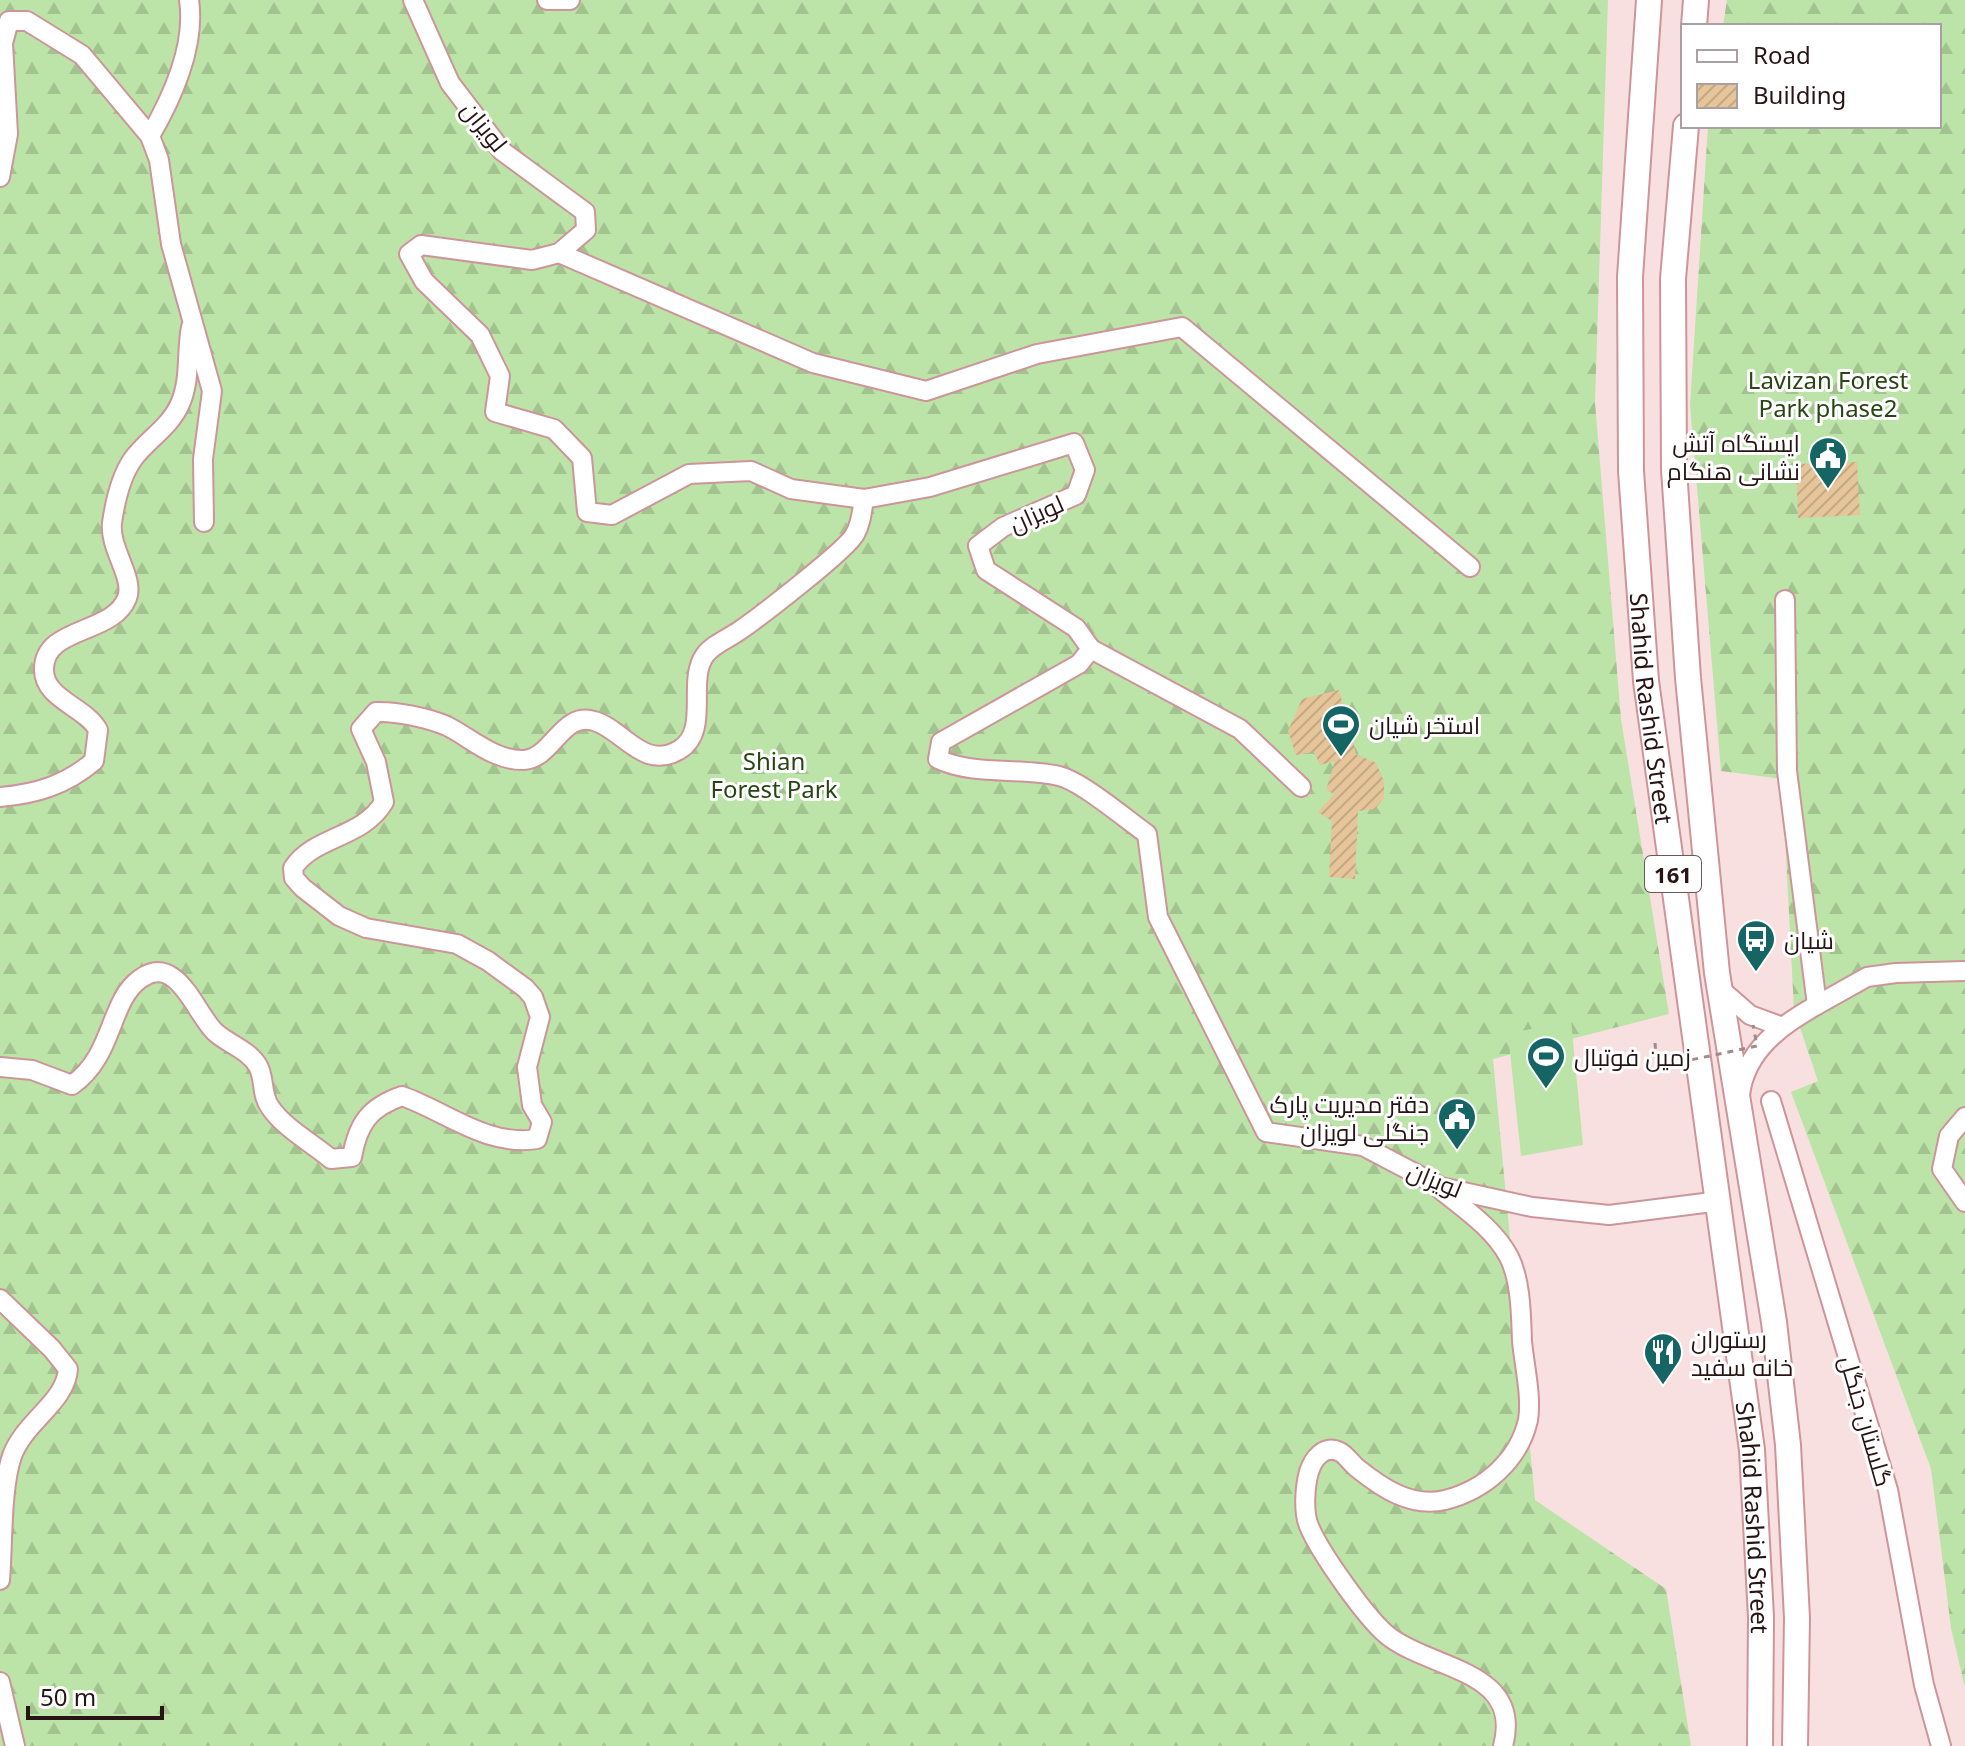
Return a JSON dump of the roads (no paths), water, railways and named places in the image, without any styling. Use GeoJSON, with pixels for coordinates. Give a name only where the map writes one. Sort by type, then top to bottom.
{"type":"FeatureCollection","features":[{"type":"Feature","properties":{"kind":"main road","name":"Shahid Rashid Street"},"geometry":{"type":"LineString","coordinates":[[1649,0],[1630,277],[1631,471],[1646,681],[1752,1450],[1761,1617],[1760,1746]]}},
{"type":"Feature","properties":{"kind":"main road"},"geometry":{"type":"LineString","coordinates":[[1694,24],[1696,0]]}},
{"type":"Feature","properties":{"kind":"main road","name":"Shahid Rashid Street"},"geometry":{"type":"LineString","coordinates":[[1686,128],[1673,279],[1674,469],[1688,678],[1719,988],[1774,1322],[1788,1445],[1797,1618],[1795,1746]]}},
{"type":"Feature","properties":{"kind":"street"},"geometry":{"type":"LineString","coordinates":[[150,136],[169,104],[178,75],[188,34],[189,0]]}},
{"type":"Feature","properties":{"kind":"street","name":"لویزان"},"geometry":{"type":"LineString","coordinates":[[413,0],[450,83],[502,151],[585,212],[586,230],[559,253],[532,260],[421,245],[409,254],[424,281],[480,335],[500,376],[495,412],[554,429],[582,458],[587,512],[612,515],[689,474],[705,473],[751,471],[791,489],[864,499],[930,487],[1074,443],[1085,470],[1076,495],[1003,527],[978,546],[986,570],[1076,628],[1091,649],[1079,664],[941,742],[938,759],[954,766],[1063,776],[1147,834],[1158,917],[1266,1132],[1363,1146],[1432,1182],[1532,1207],[1609,1215],[1720,1201]]}},
{"type":"Feature","properties":{"kind":"street"},"geometry":{"type":"LineString","coordinates":[[547,0],[570,0]]}},
{"type":"Feature","properties":{"kind":"street"},"geometry":{"type":"LineString","coordinates":[[0,177],[8,134],[3,43],[9,21],[27,21],[82,55],[150,136],[159,160],[171,244],[212,391],[203,459],[204,522]]}},
{"type":"Feature","properties":{"kind":"street"},"geometry":{"type":"LineString","coordinates":[[559,253],[813,363],[926,391],[1037,354],[1182,327],[1470,567]]}},
{"type":"Feature","properties":{"kind":"street"},"geometry":{"type":"LineString","coordinates":[[0,797],[25,795],[63,783],[94,761],[98,730],[81,709],[49,686],[44,672],[45,659],[53,646],[103,623],[126,599],[128,586],[113,546],[113,520],[123,479],[133,459],[179,406],[188,377],[186,352],[192,323]]}},
{"type":"Feature","properties":{"kind":"street"},"geometry":{"type":"LineString","coordinates":[[0,1067],[32,1070],[72,1085],[103,1051],[125,993],[150,973],[164,974],[177,979],[212,1029],[259,1067],[269,1107],[331,1159],[352,1157],[363,1119],[381,1103],[402,1096],[490,1137],[521,1142],[537,1139],[542,1122],[532,1105],[527,1067],[540,1017],[533,997],[525,988],[488,961],[457,944],[366,928],[339,916],[294,878],[293,868],[308,850],[355,832],[384,802],[376,762],[361,729],[376,712],[386,711],[446,726],[484,749],[524,760],[542,755],[569,725],[582,720],[595,721],[641,752],[660,756],[681,749],[690,737],[698,711],[695,674],[706,652],[760,616],[854,537],[864,499]]}},
{"type":"Feature","properties":{"kind":"street"},"geometry":{"type":"LineString","coordinates":[[1785,600],[1787,771],[1817,1005]]}},
{"type":"Feature","properties":{"kind":"street"},"geometry":{"type":"LineString","coordinates":[[1091,649],[1240,729],[1301,787]]}},
{"type":"Feature","properties":{"kind":"street"},"geometry":{"type":"LineString","coordinates":[[1738,1115],[1742,1076],[1780,1026],[1867,977],[1965,971]]}},
{"type":"Feature","properties":{"kind":"street"},"geometry":{"type":"LineString","coordinates":[[1719,988],[1750,1015],[1780,1026]]}},
{"type":"Feature","properties":{"kind":"street","name":"گلستان جنگل"},"geometry":{"type":"LineString","coordinates":[[1771,1101],[1888,1490],[1924,1685],[1941,1746]]}},
{"type":"Feature","properties":{"kind":"street"},"geometry":{"type":"LineString","coordinates":[[1965,1117],[1949,1136],[1942,1169],[1965,1202]]}},
{"type":"Feature","properties":{"kind":"street"},"geometry":{"type":"LineString","coordinates":[[1432,1182],[1498,1238],[1512,1262],[1520,1313],[1528,1419],[1514,1456],[1504,1468],[1445,1500],[1397,1496],[1371,1480],[1341,1452],[1323,1452],[1309,1471],[1306,1511],[1309,1526],[1328,1560],[1388,1637],[1409,1650],[1450,1665],[1499,1697],[1508,1718],[1503,1746]]}},
{"type":"Feature","properties":{"kind":"street"},"geometry":{"type":"LineString","coordinates":[[0,1299],[52,1349],[68,1369],[67,1382],[25,1430],[12,1455],[4,1487],[0,1580]]}},
{"type":"Feature","properties":{"kind":"street"},"geometry":{"type":"LineString","coordinates":[[0,1682],[15,1746]]}},
{"type":"Feature","properties":{"kind":"place","name":"ایستگاه آتش نشانی هنگام"},"geometry":{"type":"Point","coordinates":[1828,490]}},
{"type":"Feature","properties":{"kind":"place","name":"استخر شیان"},"geometry":{"type":"Point","coordinates":[1341,758]}},
{"type":"Feature","properties":{"kind":"place","name":"شیان"},"geometry":{"type":"Point","coordinates":[1756,973]}},
{"type":"Feature","properties":{"kind":"place","name":"زمین فوتبال"},"geometry":{"type":"Point","coordinates":[1546,1090]}},
{"type":"Feature","properties":{"kind":"place","name":"دفتر مدیریت پارک جنگلی لویزان"},"geometry":{"type":"Point","coordinates":[1457,1151]}},
{"type":"Feature","properties":{"kind":"place","name":"رستوران خانه سفید"},"geometry":{"type":"Point","coordinates":[1663,1386]}},
{"type":"Feature","properties":{"kind":"park label","name":"Lavizan Forest Park phase2"},"geometry":{"type":"Point","coordinates":[1828,393]}},
{"type":"Feature","properties":{"kind":"park label","name":"Shian Forest Park"},"geometry":{"type":"Point","coordinates":[774,774]}}]}
